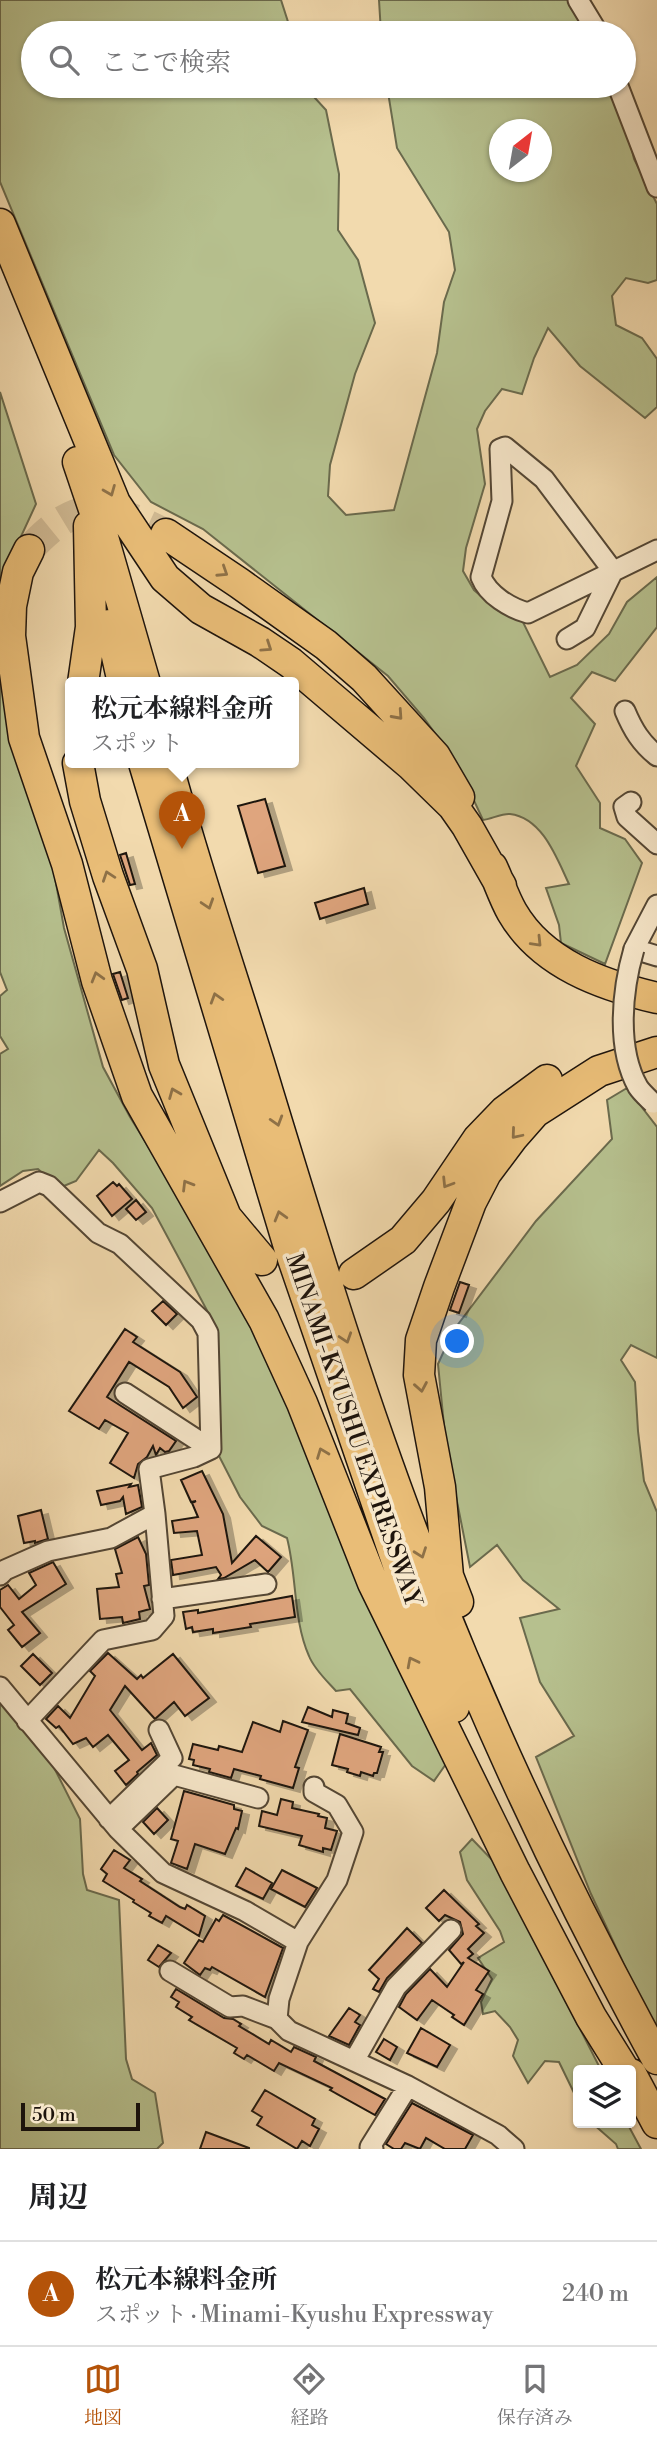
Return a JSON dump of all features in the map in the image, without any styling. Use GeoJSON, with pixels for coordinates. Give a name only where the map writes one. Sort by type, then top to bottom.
{"type":"FeatureCollection","features":[{"type":"Feature","properties":{"kind":"highway"},"geometry":{"type":"LineString","coordinates":[[0,224],[115,503],[164,578],[201,609],[291,663],[411,765],[453,806],[501,886]]}},
{"type":"Feature","properties":{"kind":"highway"},"geometry":{"type":"LineString","coordinates":[[0,250],[104,539],[143,677]]}},
{"type":"Feature","properties":{"kind":"highway"},"geometry":{"type":"LineString","coordinates":[[76,457],[121,677]]}},
{"type":"Feature","properties":{"kind":"highway"},"geometry":{"type":"LineString","coordinates":[[84,677],[91,627],[89,525]]}},
{"type":"Feature","properties":{"kind":"highway"},"geometry":{"type":"LineString","coordinates":[[166,534],[326,645],[364,678],[435,756],[463,803],[511,912],[546,952],[586,976],[657,998]]}},
{"type":"Feature","properties":{"kind":"highway"},"geometry":{"type":"LineString","coordinates":[[29,550],[18,572],[11,606],[10,636],[24,738],[67,864],[97,981],[136,1096],[264,1320],[302,1403],[373,1583],[515,1872],[591,2017],[623,2065]]}},
{"type":"Feature","properties":{"kind":"highway"},"geometry":{"type":"LineString","coordinates":[[79,768],[85,801],[107,876],[142,969],[163,1065],[226,1217],[262,1260]]}},
{"type":"Feature","properties":{"kind":"highway","name":"MINAMI-KYUSHU EXPRESSWAY"},"geometry":{"type":"LineString","coordinates":[[145,768],[290,1250],[404,1582],[455,1710],[520,1855],[624,2065]]}},
{"type":"Feature","properties":{"kind":"highway","name":"MINAMI-KYUSHU EXPRESSWAY"},"geometry":{"type":"LineString","coordinates":[[168,768],[187,839],[312,1238],[387,1462],[430,1578],[480,1700],[546,1842],[601,1956],[657,2059]]}},
{"type":"Feature","properties":{"kind":"highway"},"geometry":{"type":"LineString","coordinates":[[354,1274],[403,1240],[436,1201],[478,1139],[521,1098],[557,1073],[599,1053],[623,1043],[657,1038]]}},
{"type":"Feature","properties":{"kind":"highway"},"geometry":{"type":"LineString","coordinates":[[546,1842],[448,1576],[440,1487],[419,1375],[421,1340],[471,1202],[486,1173],[513,1136],[535,1112],[567,1089],[598,1071],[657,1052]]}},
{"type":"Feature","properties":{"kind":"highway","name":"MINAMI-KYUSHU EXPRESSWAY"},"geometry":{"type":"LineString","coordinates":[[636,2086],[657,2124]]}},
{"type":"Feature","properties":{"kind":"highway"},"geometry":{"type":"LineString","coordinates":[[636,2090],[657,2124]]}},
{"type":"Feature","properties":{"kind":"street"},"geometry":{"type":"LineString","coordinates":[[578,0],[591,21]]}},
{"type":"Feature","properties":{"kind":"street"},"geometry":{"type":"LineString","coordinates":[[623,98],[657,187]]}},
{"type":"Feature","properties":{"kind":"street"},"geometry":{"type":"LineString","coordinates":[[614,571],[544,480],[505,447],[500,449],[502,501],[481,577],[485,586],[513,609],[528,613],[614,571],[657,550]]}},
{"type":"Feature","properties":{"kind":"street"},"geometry":{"type":"LineString","coordinates":[[566,639],[585,628],[614,571]]}},
{"type":"Feature","properties":{"kind":"street"},"geometry":{"type":"LineString","coordinates":[[625,711],[633,730],[657,756]]}},
{"type":"Feature","properties":{"kind":"street"},"geometry":{"type":"LineString","coordinates":[[631,802],[624,807],[627,817],[657,845]]}},
{"type":"Feature","properties":{"kind":"street"},"geometry":{"type":"LineString","coordinates":[[655,1105],[639,1087],[625,1041],[623,1015],[626,974],[634,949],[657,905]]}},
{"type":"Feature","properties":{"kind":"street"},"geometry":{"type":"LineString","coordinates":[[634,949],[657,956]]}},
{"type":"Feature","properties":{"kind":"street"},"geometry":{"type":"LineString","coordinates":[[0,1202],[39,1182],[45,1183],[98,1233],[120,1244],[201,1320],[208,1332],[211,1450]]}},
{"type":"Feature","properties":{"kind":"street"},"geometry":{"type":"LineString","coordinates":[[125,1393],[211,1450]]}},
{"type":"Feature","properties":{"kind":"street"},"geometry":{"type":"LineString","coordinates":[[27,1721],[103,1640],[152,1630],[164,1616],[149,1469],[211,1450]]}},
{"type":"Feature","properties":{"kind":"street"},"geometry":{"type":"LineString","coordinates":[[2,1568],[48,1551],[111,1538],[155,1514]]}},
{"type":"Feature","properties":{"kind":"street"},"geometry":{"type":"LineString","coordinates":[[162,1599],[265,1584]]}},
{"type":"Feature","properties":{"kind":"street"},"geometry":{"type":"LineString","coordinates":[[0,1687],[114,1824],[163,1873],[246,1911],[298,1942]]}},
{"type":"Feature","properties":{"kind":"street"},"geometry":{"type":"LineString","coordinates":[[114,1824],[172,1759],[159,1730]]}},
{"type":"Feature","properties":{"kind":"street"},"geometry":{"type":"LineString","coordinates":[[114,1824],[174,1774],[258,1798]]}},
{"type":"Feature","properties":{"kind":"street"},"geometry":{"type":"LineString","coordinates":[[277,2019],[279,1999],[298,1942],[337,1880],[353,1832],[337,1805],[314,1791],[314,1787]]}},
{"type":"Feature","properties":{"kind":"street"},"geometry":{"type":"LineString","coordinates":[[354,2062],[396,1987],[451,1930]]}},
{"type":"Feature","properties":{"kind":"street"},"geometry":{"type":"LineString","coordinates":[[170,1971],[230,2007],[243,2006],[277,2019],[289,2031],[408,2086],[498,2135],[514,2149]]}},
{"type":"Feature","properties":{"kind":"street"},"geometry":{"type":"LineString","coordinates":[[373,2149],[370,2147],[408,2086]]}},
{"type":"Feature","properties":{"kind":"green space"},"geometry":{"type":"Polygon","coordinates":[[[0,0],[281,0],[288,21],[21,21],[21,98],[315,98],[326,110],[339,174],[338,230],[358,260],[375,323],[355,374],[330,465],[328,496],[346,515],[394,510],[437,353],[444,302],[455,270],[449,232],[397,148],[389,98],[621,98],[634,159],[657,204],[657,280],[648,283],[626,278],[612,296],[616,325],[642,338],[657,359],[657,407],[645,418],[580,366],[548,328],[522,394],[502,389],[485,411],[477,429],[485,484],[466,548],[463,571],[474,590],[493,606],[519,614],[550,677],[577,665],[609,634],[627,602],[657,577],[657,627],[615,681],[592,672],[571,698],[595,724],[576,766],[600,803],[600,828],[625,839],[642,863],[605,964],[561,943],[559,925],[546,888],[569,884],[554,852],[540,831],[522,817],[510,814],[483,820],[457,764],[424,718],[388,676],[203,529],[151,502],[114,455],[0,182],[0,0]]]}},
{"type":"Feature","properties":{"kind":"green space"},"geometry":{"type":"Polygon","coordinates":[[[379,0],[588,0],[597,21],[380,21],[379,0]]]}},
{"type":"Feature","properties":{"kind":"green space"},"geometry":{"type":"Polygon","coordinates":[[[0,392],[36,504],[5,571],[0,599],[0,392]]]}},
{"type":"Feature","properties":{"kind":"green space"},"geometry":{"type":"Polygon","coordinates":[[[0,661],[54,872],[64,928],[103,1067],[243,1305],[446,1764],[434,1781],[412,1766],[350,1689],[336,1691],[311,1661],[300,1628],[287,1538],[262,1526],[240,1497],[218,1454],[217,1329],[152,1208],[99,1150],[76,1181],[59,1188],[38,1169],[23,1171],[0,1186],[0,1054],[8,1049],[0,1036],[0,996],[7,990],[0,972],[0,661]]]}},
{"type":"Feature","properties":{"kind":"green space"},"geometry":{"type":"Polygon","coordinates":[[[627,1088],[657,1127],[657,1358],[631,1345],[621,1360],[635,1382],[644,1481],[657,1512],[657,2035],[591,1894],[536,1757],[574,1736],[540,1682],[520,1618],[559,1609],[523,1580],[497,1545],[470,1567],[446,1446],[438,1364],[453,1331],[536,1221],[612,1139],[607,1100],[627,1088]]]}},
{"type":"Feature","properties":{"kind":"green space"},"geometry":{"type":"Polygon","coordinates":[[[0,1689],[34,1728],[80,1819],[83,1874],[87,1890],[119,1900],[126,2059],[132,2079],[155,2093],[163,2143],[157,2149],[0,2149],[0,1689]]]}},
{"type":"Feature","properties":{"kind":"green space"},"geometry":{"type":"Polygon","coordinates":[[[472,1839],[496,1864],[598,2065],[573,2065],[573,2091],[559,2062],[545,2061],[528,2083],[513,2056],[518,2040],[510,2027],[495,2011],[483,2014],[481,2002],[492,1979],[478,1958],[504,1942],[500,1931],[467,1880],[460,1852],[472,1839]]]}},
{"type":"Feature","properties":{"kind":"green space"},"geometry":{"type":"Polygon","coordinates":[[[598,2128],[630,2128],[641,2149],[618,2149],[598,2128]]]}},
{"type":"Feature","properties":{"kind":"building"},"geometry":{"type":"Polygon","coordinates":[[[265,799],[285,866],[258,873],[238,806],[265,799]]]}},
{"type":"Feature","properties":{"kind":"building"},"geometry":{"type":"Polygon","coordinates":[[[126,853],[135,884],[130,885],[120,855],[126,853]]]}},
{"type":"Feature","properties":{"kind":"building"},"geometry":{"type":"Polygon","coordinates":[[[364,888],[368,904],[320,919],[315,903],[364,888]]]}},
{"type":"Feature","properties":{"kind":"building"},"geometry":{"type":"Polygon","coordinates":[[[120,972],[128,998],[122,1000],[113,974],[120,972]]]}},
{"type":"Feature","properties":{"kind":"building"},"geometry":{"type":"Polygon","coordinates":[[[113,1182],[117,1186],[119,1184],[132,1199],[112,1216],[97,1196],[113,1182]]]}},
{"type":"Feature","properties":{"kind":"building"},"geometry":{"type":"Polygon","coordinates":[[[136,1200],[146,1212],[136,1220],[126,1209],[136,1200]]]}},
{"type":"Feature","properties":{"kind":"building"},"geometry":{"type":"Polygon","coordinates":[[[460,1282],[469,1285],[459,1313],[450,1310],[460,1282]]]}},
{"type":"Feature","properties":{"kind":"building"},"geometry":{"type":"Polygon","coordinates":[[[163,1301],[177,1314],[166,1325],[152,1311],[163,1301]]]}},
{"type":"Feature","properties":{"kind":"building"},"geometry":{"type":"Polygon","coordinates":[[[125,1329],[137,1337],[133,1342],[180,1372],[197,1397],[183,1408],[169,1387],[129,1362],[107,1397],[176,1441],[169,1451],[165,1452],[160,1448],[156,1455],[153,1446],[147,1457],[138,1464],[134,1478],[110,1463],[128,1433],[105,1420],[99,1429],[69,1411],[125,1329]]]}},
{"type":"Feature","properties":{"kind":"building"},"geometry":{"type":"Polygon","coordinates":[[[202,1471],[223,1514],[232,1563],[256,1536],[281,1557],[268,1572],[255,1560],[224,1578],[218,1579],[221,1575],[216,1567],[173,1575],[171,1560],[202,1555],[197,1531],[174,1533],[172,1521],[198,1517],[192,1503],[196,1501],[191,1502],[181,1480],[202,1471]]]}},
{"type":"Feature","properties":{"kind":"building"},"geometry":{"type":"Polygon","coordinates":[[[131,1484],[129,1487],[138,1485],[142,1507],[126,1514],[123,1497],[120,1501],[101,1505],[97,1491],[131,1484]]]}},
{"type":"Feature","properties":{"kind":"building"},"geometry":{"type":"Polygon","coordinates":[[[41,1510],[48,1539],[24,1543],[18,1516],[41,1510]]]}},
{"type":"Feature","properties":{"kind":"building"},"geometry":{"type":"Polygon","coordinates":[[[138,1537],[146,1554],[149,1585],[144,1586],[150,1609],[139,1612],[140,1619],[123,1623],[122,1617],[100,1619],[97,1589],[119,1587],[116,1574],[122,1573],[115,1549],[138,1537]]]}},
{"type":"Feature","properties":{"kind":"building"},"geometry":{"type":"Polygon","coordinates":[[[53,1562],[66,1584],[22,1612],[40,1633],[22,1647],[8,1630],[14,1625],[0,1607],[0,1590],[8,1585],[19,1599],[36,1585],[29,1573],[53,1562]]]}},
{"type":"Feature","properties":{"kind":"building"},"geometry":{"type":"Polygon","coordinates":[[[292,1596],[295,1617],[213,1633],[213,1629],[193,1632],[192,1627],[186,1629],[183,1612],[198,1610],[198,1613],[292,1596]]]}},
{"type":"Feature","properties":{"kind":"building"},"geometry":{"type":"Polygon","coordinates":[[[108,1653],[137,1679],[141,1675],[143,1678],[173,1654],[209,1698],[185,1716],[174,1702],[155,1719],[125,1686],[110,1710],[142,1750],[151,1743],[157,1755],[126,1785],[115,1771],[129,1760],[108,1735],[93,1747],[86,1738],[73,1744],[59,1726],[56,1728],[46,1719],[58,1706],[70,1718],[95,1676],[90,1671],[108,1653]]]}},
{"type":"Feature","properties":{"kind":"building"},"geometry":{"type":"Polygon","coordinates":[[[33,1654],[52,1673],[40,1685],[21,1666],[33,1654]]]}},
{"type":"Feature","properties":{"kind":"building"},"geometry":{"type":"Polygon","coordinates":[[[308,1707],[332,1717],[333,1710],[348,1714],[346,1723],[360,1728],[358,1735],[302,1722],[308,1707]]]}},
{"type":"Feature","properties":{"kind":"building"},"geometry":{"type":"Polygon","coordinates":[[[283,1721],[308,1730],[295,1767],[299,1768],[293,1788],[234,1769],[231,1778],[209,1772],[210,1769],[193,1765],[194,1760],[189,1759],[193,1744],[218,1750],[219,1746],[242,1752],[253,1722],[280,1732],[283,1721]]]}},
{"type":"Feature","properties":{"kind":"building"},"geometry":{"type":"Polygon","coordinates":[[[340,1734],[381,1747],[379,1752],[383,1752],[377,1773],[373,1776],[361,1772],[360,1776],[347,1772],[348,1769],[332,1765],[340,1734]]]}},
{"type":"Feature","properties":{"kind":"building"},"geometry":{"type":"Polygon","coordinates":[[[184,1791],[234,1805],[234,1809],[242,1811],[238,1829],[236,1828],[225,1854],[195,1844],[187,1869],[171,1863],[178,1841],[171,1839],[184,1791]]]}},
{"type":"Feature","properties":{"kind":"building"},"geometry":{"type":"Polygon","coordinates":[[[281,1799],[293,1802],[292,1808],[327,1818],[325,1828],[337,1831],[331,1850],[323,1848],[323,1852],[299,1845],[302,1836],[259,1826],[262,1811],[277,1815],[281,1799]]]}},
{"type":"Feature","properties":{"kind":"building"},"geometry":{"type":"Polygon","coordinates":[[[157,1808],[168,1820],[154,1834],[143,1822],[157,1808]]]}},
{"type":"Feature","properties":{"kind":"building"},"geometry":{"type":"Polygon","coordinates":[[[114,1850],[130,1860],[124,1868],[142,1879],[140,1881],[180,1907],[185,1909],[187,1905],[205,1916],[199,1936],[166,1916],[162,1923],[149,1916],[151,1913],[133,1902],[134,1900],[103,1881],[107,1874],[101,1869],[114,1850]]]}},
{"type":"Feature","properties":{"kind":"building"},"geometry":{"type":"Polygon","coordinates":[[[246,1868],[272,1883],[263,1899],[236,1886],[246,1868]]]}},
{"type":"Feature","properties":{"kind":"building"},"geometry":{"type":"Polygon","coordinates":[[[282,1870],[317,1888],[305,1907],[271,1889],[282,1870]]]}},
{"type":"Feature","properties":{"kind":"building"},"geometry":{"type":"Polygon","coordinates":[[[444,1890],[479,1924],[476,1926],[484,1933],[468,1949],[473,1954],[468,1958],[489,1971],[476,1990],[483,1994],[464,2025],[432,2000],[417,2020],[399,2007],[406,1994],[430,1969],[447,1987],[464,1962],[461,1964],[449,1950],[463,1934],[460,1922],[445,1915],[439,1921],[426,1908],[444,1890]]]}},
{"type":"Feature","properties":{"kind":"building"},"geometry":{"type":"Polygon","coordinates":[[[223,1915],[283,1948],[265,1997],[212,1967],[210,1970],[205,1968],[200,1975],[184,1963],[199,1940],[203,1942],[216,1919],[219,1921],[223,1915]]]}},
{"type":"Feature","properties":{"kind":"building"},"geometry":{"type":"Polygon","coordinates":[[[407,1928],[422,1943],[387,1978],[379,1992],[373,1989],[379,1979],[369,1970],[407,1928]]]}},
{"type":"Feature","properties":{"kind":"building"},"geometry":{"type":"Polygon","coordinates":[[[158,1945],[171,1953],[159,1967],[148,1960],[158,1945]]]}},
{"type":"Feature","properties":{"kind":"building"},"geometry":{"type":"Polygon","coordinates":[[[176,1989],[224,2018],[233,2019],[241,2024],[239,2026],[269,2044],[271,2040],[291,2052],[294,2047],[316,2057],[314,2061],[385,2099],[375,2115],[330,2090],[332,2088],[279,2063],[274,2071],[247,2055],[244,2059],[234,2053],[237,2048],[189,2020],[192,2017],[176,2007],[179,2002],[171,1997],[176,1989]]]}},
{"type":"Feature","properties":{"kind":"building"},"geometry":{"type":"Polygon","coordinates":[[[349,2008],[360,2015],[355,2022],[360,2025],[349,2045],[329,2036],[349,2008]]]}},
{"type":"Feature","properties":{"kind":"building"},"geometry":{"type":"Polygon","coordinates":[[[421,2028],[450,2045],[437,2067],[407,2053],[421,2028]]]}},
{"type":"Feature","properties":{"kind":"building"},"geometry":{"type":"Polygon","coordinates":[[[384,2039],[397,2047],[390,2060],[376,2052],[384,2039]]]}},
{"type":"Feature","properties":{"kind":"building"},"geometry":{"type":"Polygon","coordinates":[[[265,2090],[315,2119],[312,2125],[319,2129],[310,2146],[302,2141],[297,2149],[257,2125],[262,2117],[252,2111],[265,2090]]]}},
{"type":"Feature","properties":{"kind":"building"},"geometry":{"type":"Polygon","coordinates":[[[412,2103],[473,2135],[465,2149],[445,2149],[426,2138],[420,2149],[405,2143],[401,2149],[394,2149],[386,2144],[412,2103]]]}},
{"type":"Feature","properties":{"kind":"building"},"geometry":{"type":"Polygon","coordinates":[[[206,2132],[249,2148],[249,2149],[200,2149],[206,2132]]]}},
{"type":"Feature","properties":{"kind":"tunnel"},"geometry":{"type":"LineString","coordinates":[[29,550],[62,521],[78,513],[93,510],[126,516],[166,534]]}},
{"type":"Feature","properties":{"kind":"place","name":"松元本線料金所"},"geometry":{"type":"Point","coordinates":[182,849]}}]}
